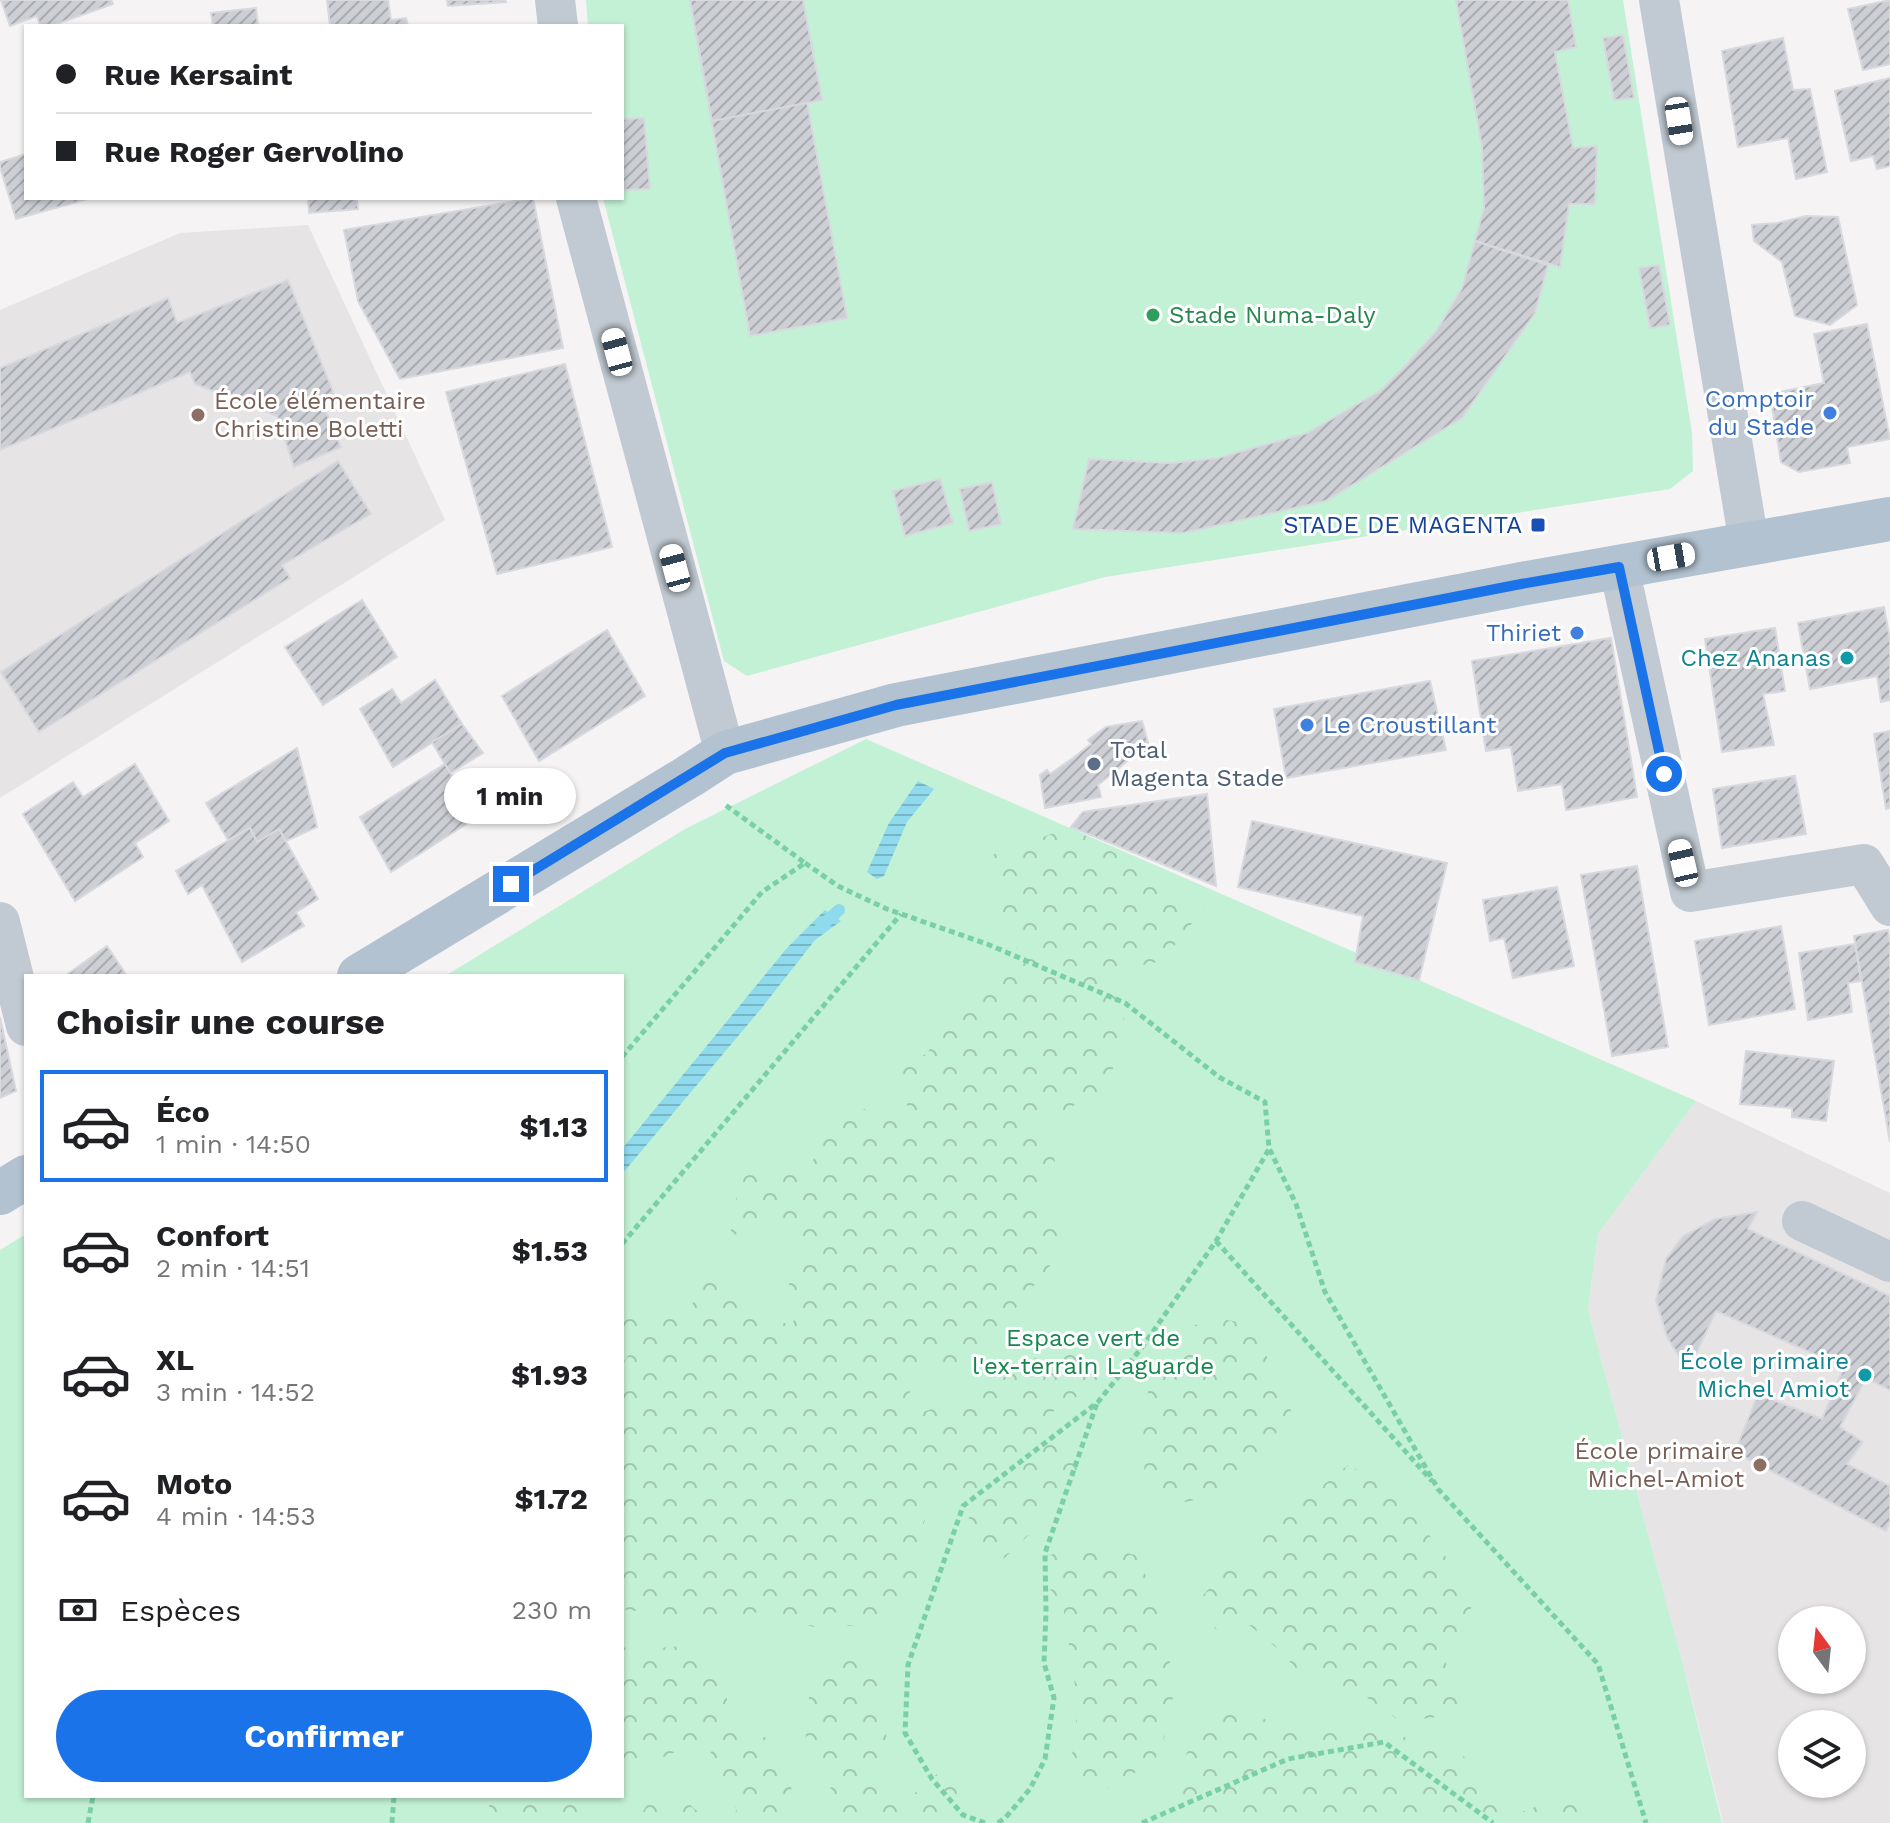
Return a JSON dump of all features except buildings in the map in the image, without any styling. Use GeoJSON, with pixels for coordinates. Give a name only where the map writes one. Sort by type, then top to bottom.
{"type":"FeatureCollection","features":[{"type":"Feature","properties":{"kind":"main road"},"geometry":{"type":"LineString","coordinates":[[362,974],[725,753],[896,705],[1506,586],[1890,519]]}},
{"type":"Feature","properties":{"kind":"main road"},"geometry":{"type":"LineString","coordinates":[[0,1193],[24,1178]]}},
{"type":"Feature","properties":{"kind":"street"},"geometry":{"type":"LineString","coordinates":[[555,0],[558,24]]}},
{"type":"Feature","properties":{"kind":"street"},"geometry":{"type":"LineString","coordinates":[[1659,0],[1749,543]]}},
{"type":"Feature","properties":{"kind":"street"},"geometry":{"type":"LineString","coordinates":[[577,200],[725,753]]}},
{"type":"Feature","properties":{"kind":"street"},"geometry":{"type":"LineString","coordinates":[[1619,567],[1690,892],[1864,864],[1890,906]]}},
{"type":"Feature","properties":{"kind":"street"},"geometry":{"type":"LineString","coordinates":[[0,922],[24,1018]]}},
{"type":"Feature","properties":{"kind":"street"},"geometry":{"type":"LineString","coordinates":[[1802,1221],[1890,1262]]}},
{"type":"Feature","properties":{"kind":"path"},"geometry":{"type":"LineString","coordinates":[[688,777],[838,886],[887,909],[987,944],[1125,1003],[1219,1077],[1265,1102],[1269,1148],[1296,1204],[1325,1292],[1438,1489]]}},
{"type":"Feature","properties":{"kind":"path"},"geometry":{"type":"LineString","coordinates":[[624,1055],[762,892],[805,863]]}},
{"type":"Feature","properties":{"kind":"path"},"geometry":{"type":"LineString","coordinates":[[624,1242],[901,914]]}},
{"type":"Feature","properties":{"kind":"path"},"geometry":{"type":"LineString","coordinates":[[985,1823],[963,1815],[932,1779],[905,1733],[908,1665],[963,1506],[1098,1402],[1143,1346],[1216,1241],[1269,1148]]}},
{"type":"Feature","properties":{"kind":"path"},"geometry":{"type":"LineString","coordinates":[[1216,1241],[1598,1664],[1646,1823]]}},
{"type":"Feature","properties":{"kind":"path"},"geometry":{"type":"LineString","coordinates":[[998,1823],[1030,1789],[1045,1759],[1054,1698],[1044,1663],[1045,1553],[1098,1402]]}},
{"type":"Feature","properties":{"kind":"path"},"geometry":{"type":"LineString","coordinates":[[1142,1823],[1288,1759],[1384,1742],[1493,1823]]}},
{"type":"Feature","properties":{"kind":"path"},"geometry":{"type":"LineString","coordinates":[[88,1823],[93,1798]]}},
{"type":"Feature","properties":{"kind":"path"},"geometry":{"type":"LineString","coordinates":[[392,1823],[394,1798]]}},
{"type":"Feature","properties":{"kind":"shaded area","name":"École élémentaire Christine Boletti"},"geometry":{"type":"Polygon","coordinates":[[[308,225],[445,520],[0,798],[0,310],[180,233],[308,225]]]}},
{"type":"Feature","properties":{"kind":"shaded area","name":"École primaire Michel-Amiot"},"geometry":{"type":"Polygon","coordinates":[[[1696,1101],[1890,1193],[1890,1823],[1723,1823],[1588,1310],[1598,1234],[1696,1101]]]}},
{"type":"Feature","properties":{"kind":"green space","name":"Stade Numa-Daly"},"geometry":{"type":"Polygon","coordinates":[[[586,0],[1623,0],[1692,433],[1693,471],[1670,489],[1105,577],[747,676],[724,661],[604,200],[624,200],[624,24],[588,24],[586,0]]]}},
{"type":"Feature","properties":{"kind":"green space","name":"Espace vert de l'ex-terrain Laguarde"},"geometry":{"type":"Polygon","coordinates":[[[866,739],[1696,1101],[1598,1234],[1588,1310],[1722,1823],[0,1823],[0,1250],[24,1235],[24,1798],[624,1798],[624,974],[448,974],[685,829],[866,739]]]}},
{"type":"Feature","properties":{"kind":"green space"},"geometry":{"type":"Polygon","coordinates":[[[1071,827],[1205,907],[1162,961],[1117,970],[1127,1044],[1100,1091],[1041,1124],[1055,1161],[1023,1205],[1082,1226],[1010,1315],[964,1362],[910,1377],[909,1416],[972,1397],[1051,1348],[1104,1347],[1098,1383],[1038,1421],[1097,1468],[1039,1500],[1033,1531],[995,1567],[955,1491],[930,1491],[921,1539],[924,1582],[885,1623],[846,1626],[845,1606],[814,1627],[759,1611],[727,1624],[624,1609],[624,1361],[631,1352],[624,1347],[624,1305],[682,1320],[711,1274],[733,1273],[759,1315],[794,1326],[789,1284],[808,1252],[769,1226],[730,1236],[740,1177],[811,1164],[835,1119],[871,1107],[893,1122],[909,1108],[888,1073],[926,1054],[1024,939],[1001,914],[992,855],[1071,827]]]}},
{"type":"Feature","properties":{"kind":"green space"},"geometry":{"type":"Polygon","coordinates":[[[1220,1319],[1264,1326],[1269,1378],[1294,1415],[1245,1464],[1238,1490],[1172,1505],[1145,1490],[1143,1423],[1151,1373],[1165,1332],[1220,1319]]]}},
{"type":"Feature","properties":{"kind":"green space"},"geometry":{"type":"Polygon","coordinates":[[[1348,1465],[1395,1491],[1475,1601],[1443,1655],[1464,1713],[1401,1722],[1355,1689],[1303,1676],[1278,1649],[1248,1624],[1216,1630],[1200,1599],[1225,1570],[1271,1569],[1256,1540],[1348,1465]]]}},
{"type":"Feature","properties":{"kind":"green space"},"geometry":{"type":"Polygon","coordinates":[[[1091,1544],[1139,1556],[1157,1609],[1170,1663],[1174,1714],[1154,1762],[1107,1788],[1069,1780],[1078,1706],[1063,1605],[1027,1561],[1091,1544]]]}},
{"type":"Feature","properties":{"kind":"green space"},"geometry":{"type":"Polygon","coordinates":[[[692,1645],[722,1663],[731,1726],[770,1739],[803,1815],[788,1823],[724,1823],[737,1810],[702,1764],[729,1728],[624,1772],[624,1647],[635,1650],[692,1645]]]}},
{"type":"Feature","properties":{"kind":"green space"},"geometry":{"type":"Polygon","coordinates":[[[857,1650],[882,1664],[878,1711],[890,1747],[880,1771],[884,1805],[909,1798],[944,1768],[966,1780],[954,1823],[828,1823],[832,1770],[805,1746],[811,1675],[857,1650]]]}},
{"type":"Feature","properties":{"kind":"green space"},"geometry":{"type":"Polygon","coordinates":[[[1204,1710],[1264,1719],[1313,1731],[1376,1723],[1421,1745],[1459,1751],[1480,1775],[1506,1818],[1567,1795],[1599,1805],[1595,1823],[1180,1823],[1182,1765],[1204,1710]]]}},
{"type":"Feature","properties":{"kind":"green space"},"geometry":{"type":"Polygon","coordinates":[[[488,1798],[595,1798],[570,1823],[491,1823],[488,1798]]]}},
{"type":"Feature","properties":{"kind":"green space"},"geometry":{"type":"Polygon","coordinates":[[[689,1804],[711,1823],[636,1823],[647,1805],[689,1804]]]}},
{"type":"Feature","properties":{"kind":"water"},"geometry":{"type":"Polygon","coordinates":[[[918,781],[934,789],[907,822],[884,876],[877,879],[867,872],[889,823],[918,781]]]}},
{"type":"Feature","properties":{"kind":"water"},"geometry":{"type":"Polygon","coordinates":[[[825,910],[841,921],[815,940],[624,1172],[624,1147],[787,948],[825,910]]]}},
{"type":"Feature","properties":{"kind":"waterway"},"geometry":{"type":"LineString","coordinates":[[821,926],[839,910]]}},
{"type":"Feature","properties":{"kind":"place","name":"Stade Numa-Daly"},"geometry":{"type":"Point","coordinates":[1153,315]}},
{"type":"Feature","properties":{"kind":"place","name":"Comptoir du Stade"},"geometry":{"type":"Point","coordinates":[1830,413]}},
{"type":"Feature","properties":{"kind":"place","name":"École élémentaire Christine Boletti"},"geometry":{"type":"Point","coordinates":[198,415]}},
{"type":"Feature","properties":{"kind":"place","name":"STADE DE MAGENTA"},"geometry":{"type":"Point","coordinates":[1538,525]}},
{"type":"Feature","properties":{"kind":"place","name":"Thiriet"},"geometry":{"type":"Point","coordinates":[1577,633]}},
{"type":"Feature","properties":{"kind":"place","name":"Chez Ananas"},"geometry":{"type":"Point","coordinates":[1847,658]}},
{"type":"Feature","properties":{"kind":"place","name":"Le Croustillant"},"geometry":{"type":"Point","coordinates":[1307,725]}},
{"type":"Feature","properties":{"kind":"place","name":"Total Magenta Stade"},"geometry":{"type":"Point","coordinates":[1094,764]}},
{"type":"Feature","properties":{"kind":"place","name":"École primaire Michel Amiot"},"geometry":{"type":"Point","coordinates":[1865,1375]}},
{"type":"Feature","properties":{"kind":"place","name":"École primaire Michel-Amiot"},"geometry":{"type":"Point","coordinates":[1760,1465]}},
{"type":"Feature","properties":{"kind":"route"},"geometry":{"type":"LineString","coordinates":[[511,884],[725,753],[896,705],[1619,567],[1664,774]]}}]}
